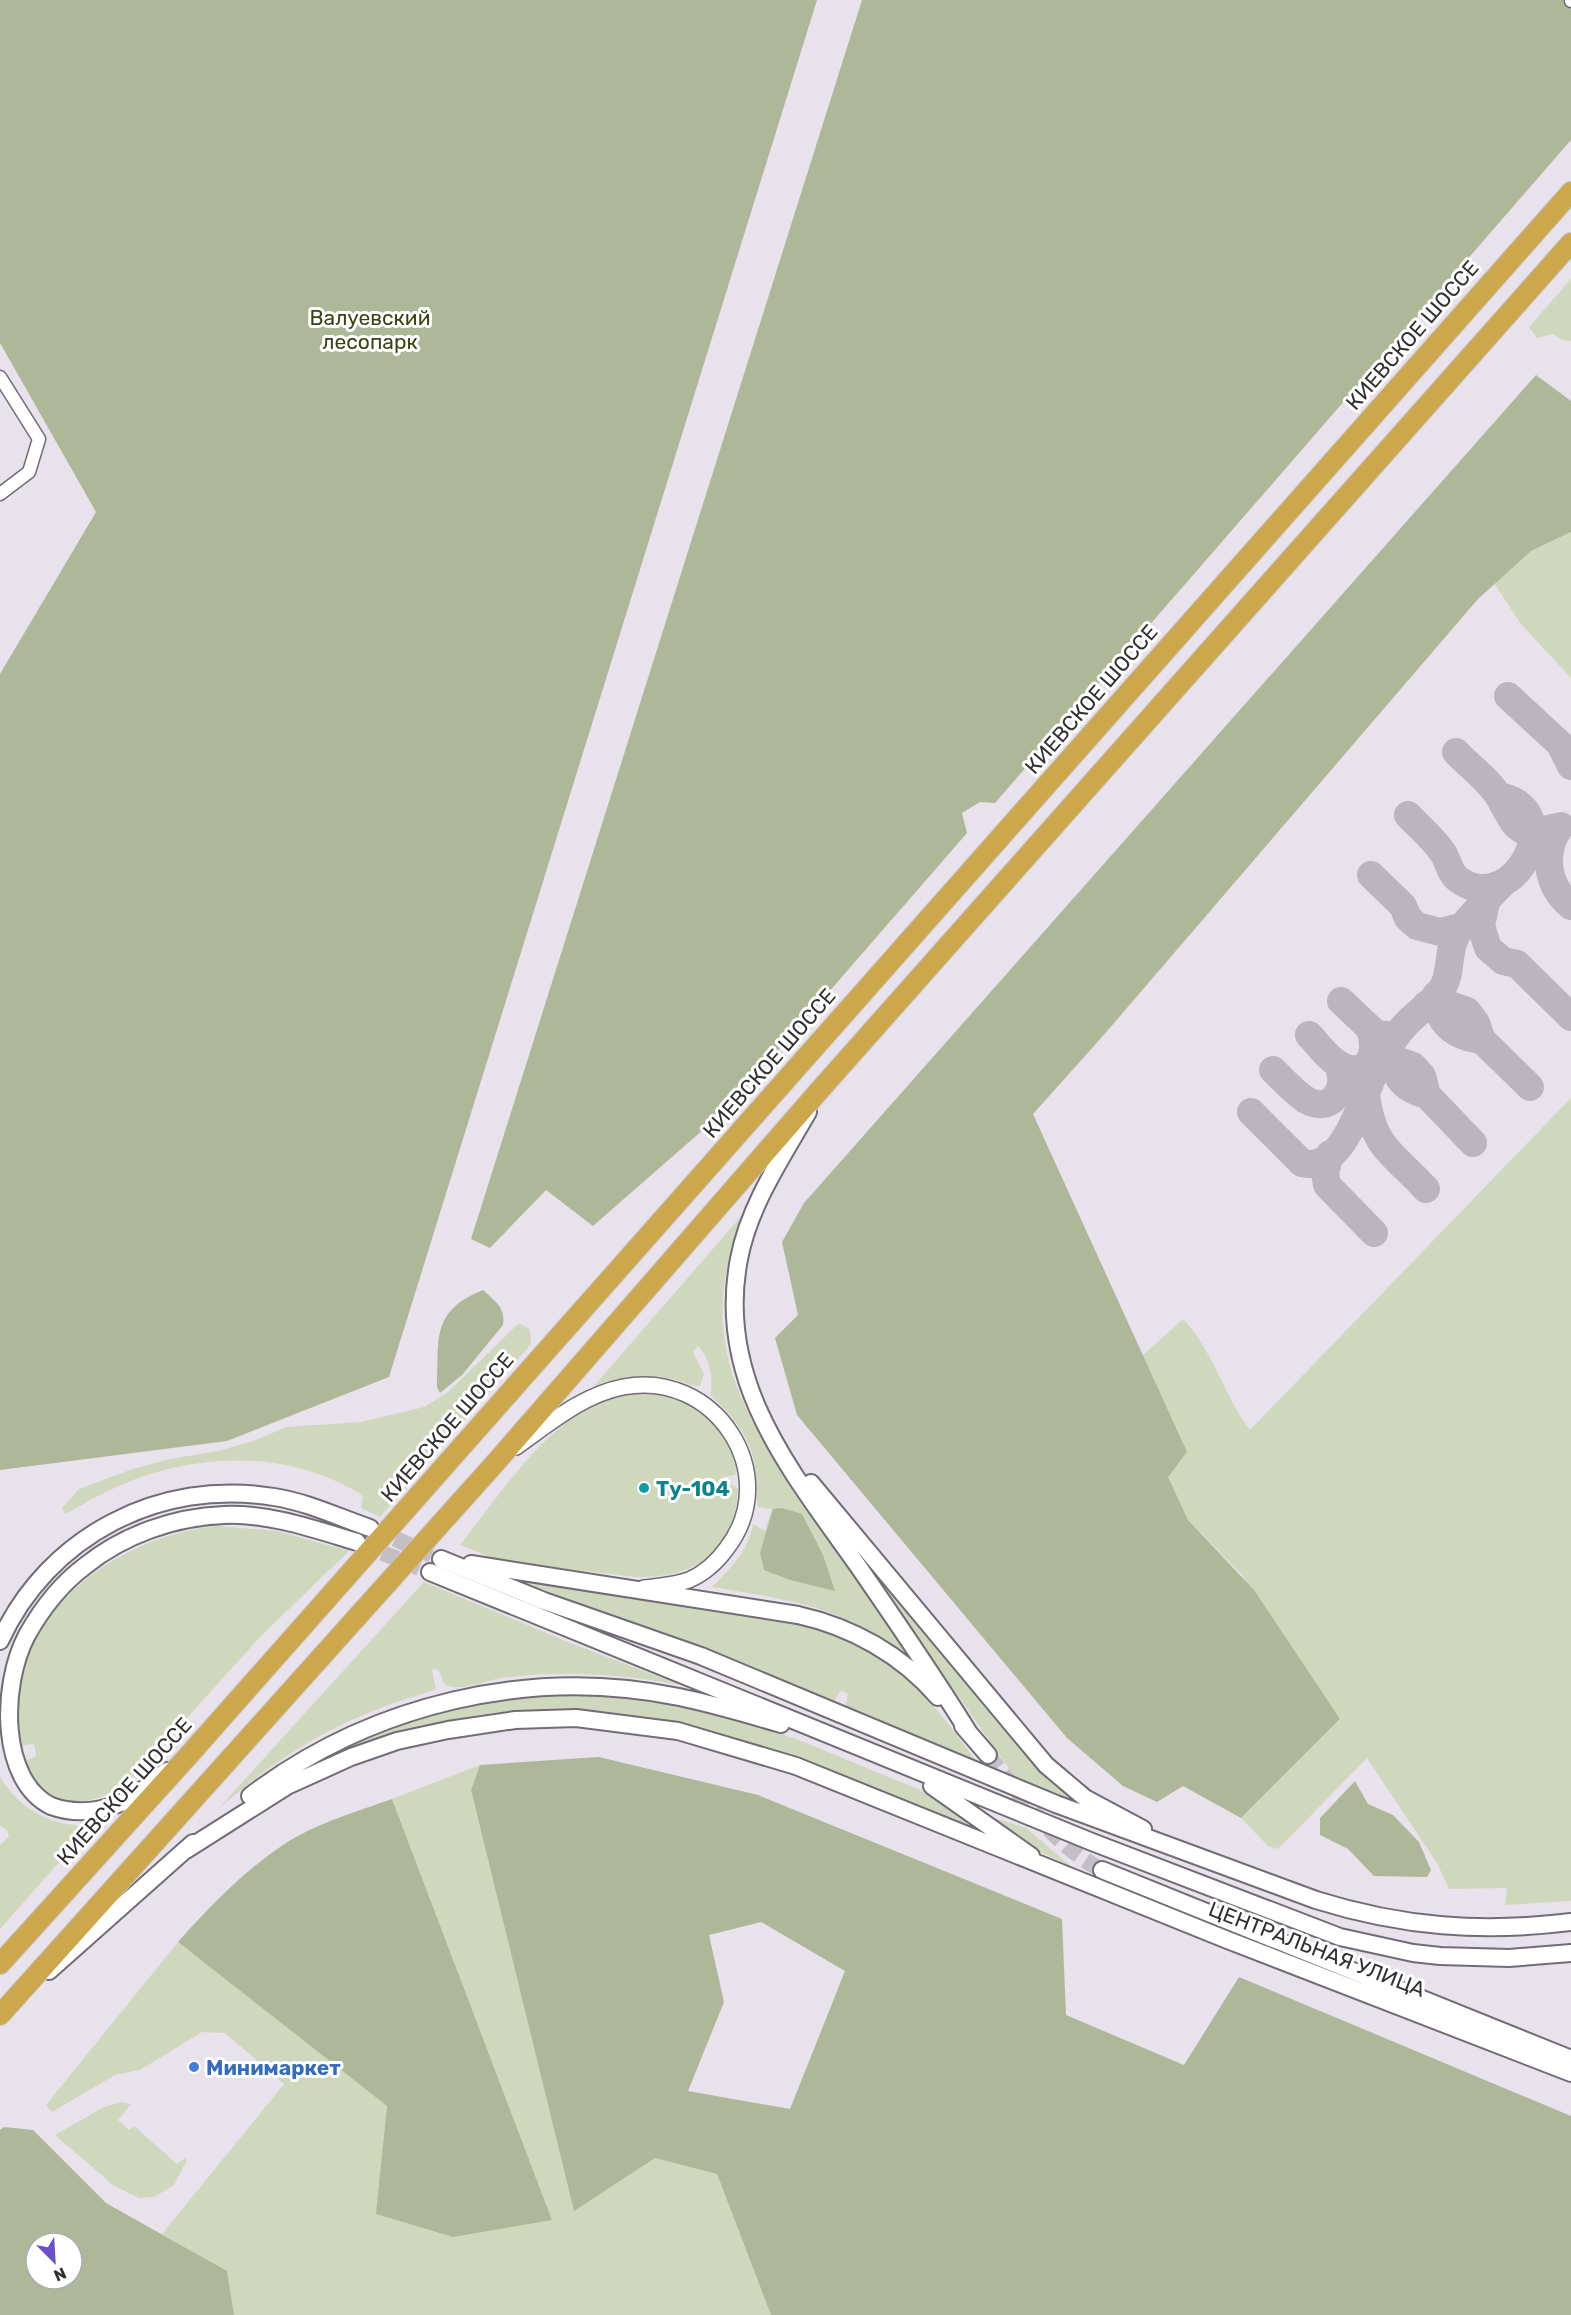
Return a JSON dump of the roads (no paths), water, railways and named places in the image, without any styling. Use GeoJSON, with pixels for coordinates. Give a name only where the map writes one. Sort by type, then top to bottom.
{"type":"FeatureCollection","features":[{"type":"Feature","properties":{"kind":"highway","name":"КИЕВСКОЕ ШОССЕ"},"geometry":{"type":"LineString","coordinates":[[0,1964],[189,1755],[1571,192]]}},
{"type":"Feature","properties":{"kind":"highway"},"geometry":{"type":"LineString","coordinates":[[1,2014],[497,1461],[818,1092],[1571,243]]}},
{"type":"Feature","properties":{"kind":"main road"},"geometry":{"type":"LineString","coordinates":[[818,1092],[752,1214],[738,1267],[734,1315],[738,1353],[757,1409],[767,1429],[800,1483],[926,1664],[969,1732]]}},
{"type":"Feature","properties":{"kind":"main road"},"geometry":{"type":"LineString","coordinates":[[767,1429],[1046,1765],[1092,1803],[1183,1851]]}},
{"type":"Feature","properties":{"kind":"main road"},"geometry":{"type":"LineString","coordinates":[[0,1641],[23,1598],[64,1554],[106,1524],[154,1505],[185,1497],[218,1493],[264,1495],[298,1503],[370,1528]]}},
{"type":"Feature","properties":{"kind":"main road"},"geometry":{"type":"LineString","coordinates":[[189,1755],[127,1800],[97,1810],[76,1812],[55,1808],[26,1791],[11,1773],[6,1758],[3,1744],[3,1712],[16,1660],[27,1635],[43,1610],[70,1578],[109,1549],[141,1533],[193,1518],[254,1516],[289,1522],[357,1542]]}},
{"type":"Feature","properties":{"kind":"main road"},"geometry":{"type":"LineString","coordinates":[[435,1565],[634,1589],[831,1622],[860,1637],[910,1669],[988,1755]]}},
{"type":"Feature","properties":{"kind":"main road"},"geometry":{"type":"LineString","coordinates":[[435,1565],[701,1656],[1056,1804],[1316,1900],[1358,1913],[1407,1923],[1492,1927],[1571,1922]]}},
{"type":"Feature","properties":{"kind":"main road"},"geometry":{"type":"LineString","coordinates":[[435,1565],[896,1763],[1209,1888],[1350,1940],[1413,1953],[1457,1957],[1509,1959],[1571,1953]]}},
{"type":"Feature","properties":{"kind":"main road"},"geometry":{"type":"LineString","coordinates":[[1,2014],[256,1791],[318,1751],[400,1714],[467,1697],[537,1688],[632,1690],[679,1697],[831,1735]]}},
{"type":"Feature","properties":{"kind":"main road"},"geometry":{"type":"LineString","coordinates":[[186,1850],[275,1792],[370,1750],[448,1730],[515,1720],[576,1718],[678,1731],[796,1766],[1047,1867]]}},
{"type":"Feature","properties":{"kind":"main road"},"geometry":{"type":"LineString","coordinates":[[896,1763],[966,1807],[1047,1867]]}},
{"type":"Feature","properties":{"kind":"main road","name":"ЦЕНТРАЛЬНАЯ УЛИЦА"},"geometry":{"type":"LineString","coordinates":[[1047,1867],[1571,2073]]}},
{"type":"Feature","properties":{"kind":"main road","name":"ЦЕНТРАЛЬНАЯ УЛИЦА"},"geometry":{"type":"LineString","coordinates":[[1102,1870],[1571,2059]]}},
{"type":"Feature","properties":{"kind":"street"},"geometry":{"type":"LineString","coordinates":[[0,377],[39,439],[29,472],[0,494]]}},
{"type":"Feature","properties":{"kind":"street"},"geometry":{"type":"LineString","coordinates":[[497,1461],[579,1403],[624,1387],[670,1388],[691,1396],[715,1413],[733,1435],[746,1469],[746,1506],[737,1532],[721,1557],[695,1577],[674,1584],[634,1589]]}},
{"type":"Feature","properties":{"kind":"tunnel"},"geometry":{"type":"LineString","coordinates":[[373,1529],[441,1559]]}},
{"type":"Feature","properties":{"kind":"tunnel"},"geometry":{"type":"LineString","coordinates":[[360,1544],[430,1572]]}},
{"type":"Feature","properties":{"kind":"tunnel"},"geometry":{"type":"LineString","coordinates":[[988,1755],[1053,1834],[1084,1860],[1102,1870]]}},
{"type":"Feature","properties":{"kind":"place","name":"Ту-104"},"geometry":{"type":"Point","coordinates":[644,1488]}},
{"type":"Feature","properties":{"kind":"place","name":"Минимаркет"},"geometry":{"type":"Point","coordinates":[194,2067]}},
{"type":"Feature","properties":{"kind":"park label","name":"Валуевский лесопарк"},"geometry":{"type":"Point","coordinates":[370,329]}}]}
